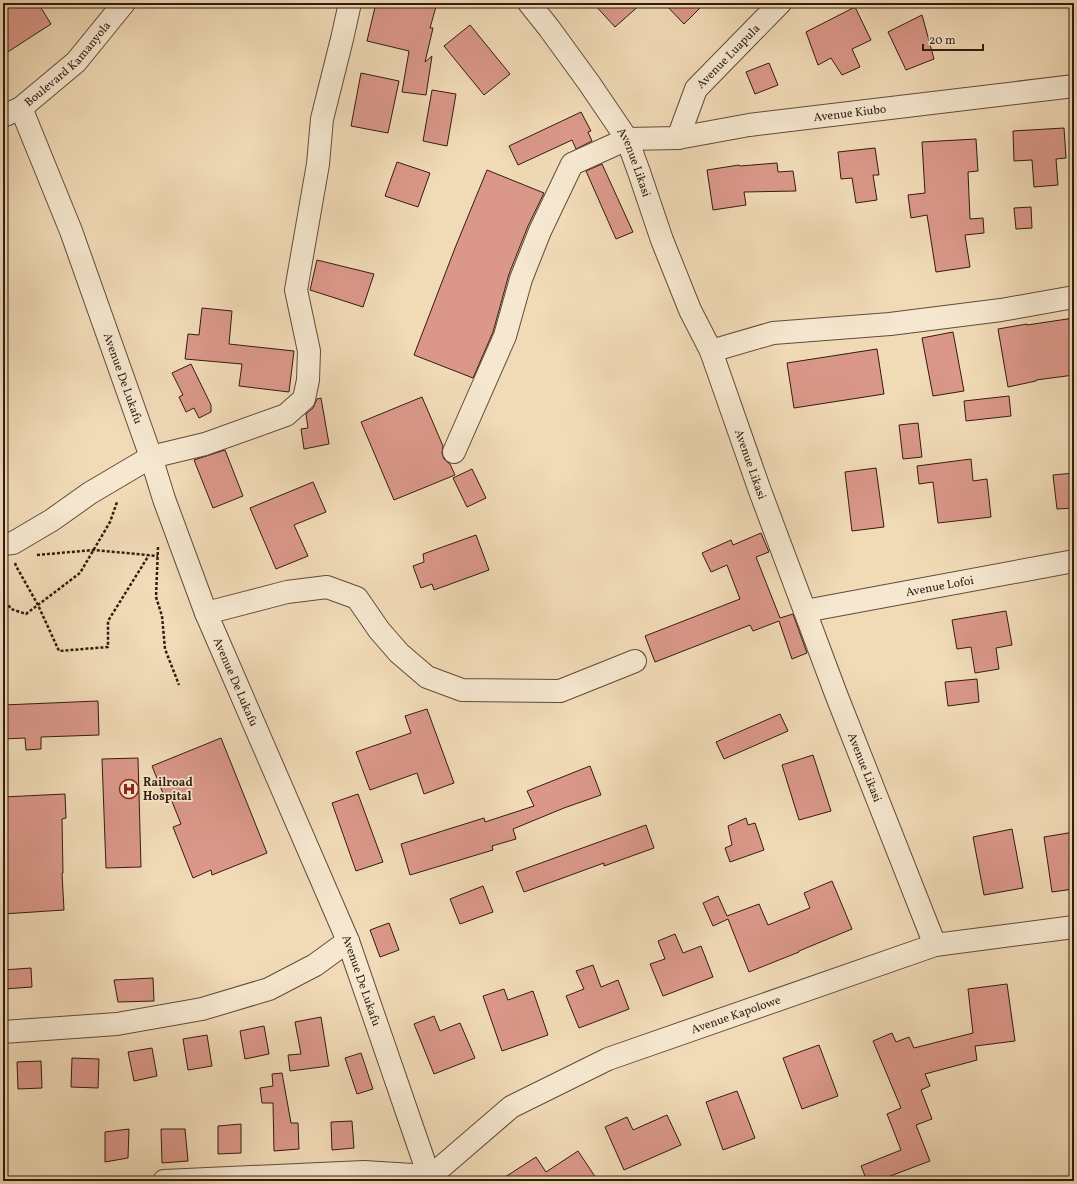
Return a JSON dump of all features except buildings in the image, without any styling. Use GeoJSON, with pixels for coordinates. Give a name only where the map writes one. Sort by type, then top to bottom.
{"type":"FeatureCollection","features":[{"type":"Feature","properties":{"kind":"street","name":"Boulevard Kamanyola"},"geometry":{"type":"LineString","coordinates":[[12,112],[76,62],[124,3]]}},
{"type":"Feature","properties":{"kind":"street"},"geometry":{"type":"LineString","coordinates":[[3,544],[13,543],[39,528],[90,493],[151,457],[206,444],[286,415],[304,399],[308,380],[309,351],[296,290],[318,164],[322,119],[350,3]]}},
{"type":"Feature","properties":{"kind":"street","name":"Avenue Likasi"},"geometry":{"type":"LineString","coordinates":[[529,3],[584,76],[627,139],[662,240],[690,310],[711,351],[760,491],[836,694],[935,945]]}},
{"type":"Feature","properties":{"kind":"street","name":"Avenue Luapula"},"geometry":{"type":"LineString","coordinates":[[678,138],[696,88],[780,3]]}},
{"type":"Feature","properties":{"kind":"street","name":"Avenue Kiubo"},"geometry":{"type":"LineString","coordinates":[[627,139],[678,138],[749,125],[1074,86]]}},
{"type":"Feature","properties":{"kind":"street","name":"Avenue De Lukafu"},"geometry":{"type":"LineString","coordinates":[[12,112],[53,184],[151,457],[164,499],[206,613],[348,941],[429,1179]]}},
{"type":"Feature","properties":{"kind":"street"},"geometry":{"type":"LineString","coordinates":[[454,452],[505,336],[521,279],[540,231],[572,164],[627,139]]}},
{"type":"Feature","properties":{"kind":"street"},"geometry":{"type":"LineString","coordinates":[[711,351],[773,333],[890,324],[1000,310],[1074,297]]}},
{"type":"Feature","properties":{"kind":"street","name":"Avenue Lofoi"},"geometry":{"type":"LineString","coordinates":[[805,611],[1074,561]]}},
{"type":"Feature","properties":{"kind":"street"},"geometry":{"type":"LineString","coordinates":[[206,613],[287,592],[327,587],[357,598],[379,630],[399,653],[427,677],[462,690],[560,691],[635,661]]}},
{"type":"Feature","properties":{"kind":"street","name":"Avenue Kapolowe"},"geometry":{"type":"LineString","coordinates":[[429,1179],[511,1108],[608,1059],[935,945],[1074,927]]}},
{"type":"Feature","properties":{"kind":"street"},"geometry":{"type":"LineString","coordinates":[[3,1032],[117,1024],[202,1009],[269,989],[315,965],[348,941]]}},
{"type":"Feature","properties":{"kind":"street"},"geometry":{"type":"LineString","coordinates":[[164,1181],[364,1172],[429,1179]]}},
{"type":"Feature","properties":{"kind":"path"},"geometry":{"type":"LineString","coordinates":[[3,597],[11,609],[26,614],[80,573],[110,522],[118,499]]}},
{"type":"Feature","properties":{"kind":"path"},"geometry":{"type":"LineString","coordinates":[[158,543],[156,596],[162,616],[165,649],[179,685]]}},
{"type":"Feature","properties":{"kind":"path"},"geometry":{"type":"LineString","coordinates":[[36,555],[94,550],[158,556]]}},
{"type":"Feature","properties":{"kind":"path"},"geometry":{"type":"LineString","coordinates":[[15,562],[38,605],[59,651],[108,647],[108,621],[149,555]]}},
{"type":"Feature","properties":{"kind":"place","name":"Railroad Hospital"},"geometry":{"type":"Point","coordinates":[129,789]}}]}
